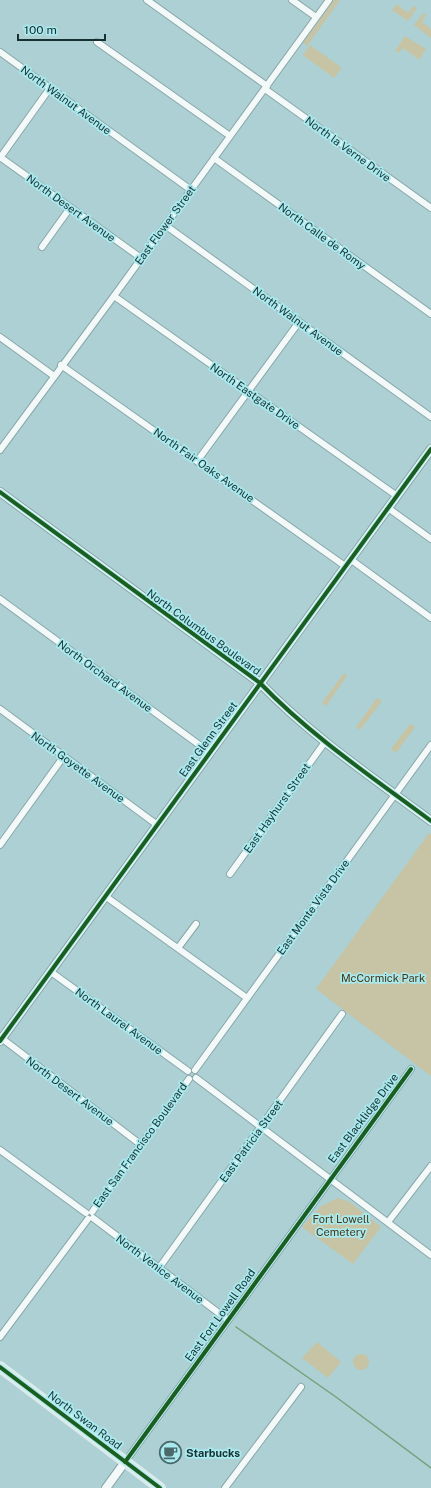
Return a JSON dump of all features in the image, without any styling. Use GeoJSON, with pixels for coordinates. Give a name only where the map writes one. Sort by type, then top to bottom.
{"type":"FeatureCollection","features":[{"type":"Feature","properties":{"kind":"main road","name":"North Swan Road"},"geometry":{"type":"LineString","coordinates":[[0,1367],[160,1488]]}},
{"type":"Feature","properties":{"kind":"street","name":"North la Verne Drive"},"geometry":{"type":"LineString","coordinates":[[147,0],[431,208]]}},
{"type":"Feature","properties":{"kind":"street"},"geometry":{"type":"LineString","coordinates":[[292,0],[316,17]]}},
{"type":"Feature","properties":{"kind":"street","name":"East Flower Street"},"geometry":{"type":"LineString","coordinates":[[0,450],[329,0]]}},
{"type":"Feature","properties":{"kind":"street"},"geometry":{"type":"LineString","coordinates":[[97,42],[230,136]]}},
{"type":"Feature","properties":{"kind":"street","name":"North Walnut Avenue"},"geometry":{"type":"LineString","coordinates":[[0,52],[191,190]]}},
{"type":"Feature","properties":{"kind":"street"},"geometry":{"type":"LineString","coordinates":[[0,158],[50,88]]}},
{"type":"Feature","properties":{"kind":"street","name":"North Desert Avenue"},"geometry":{"type":"LineString","coordinates":[[0,158],[141,258]]}},
{"type":"Feature","properties":{"kind":"street","name":"North Calle de Romy"},"geometry":{"type":"LineString","coordinates":[[214,158],[431,314]]}},
{"type":"Feature","properties":{"kind":"street"},"geometry":{"type":"LineString","coordinates":[[42,247],[70,208]]}},
{"type":"Feature","properties":{"kind":"street","name":"North Walnut Avenue"},"geometry":{"type":"LineString","coordinates":[[165,225],[431,417]]}},
{"type":"Feature","properties":{"kind":"street","name":"North Eastgate Drive"},"geometry":{"type":"LineString","coordinates":[[114,296],[397,496]]}},
{"type":"Feature","properties":{"kind":"street"},"geometry":{"type":"LineString","coordinates":[[198,460],[299,322]]}},
{"type":"Feature","properties":{"kind":"street"},"geometry":{"type":"LineString","coordinates":[[0,337],[54,376]]}},
{"type":"Feature","properties":{"kind":"street","name":"North Fair Oaks Avenue"},"geometry":{"type":"LineString","coordinates":[[61,365],[198,460],[345,566]]}},
{"type":"Feature","properties":{"kind":"street","name":"East Glenn Street"},"geometry":{"type":"LineString","coordinates":[[1,1039],[51,972],[156,824],[431,449]]}},
{"type":"Feature","properties":{"kind":"street","name":"North Columbus Boulevard"},"geometry":{"type":"LineString","coordinates":[[0,492],[260,683],[286,709],[324,742],[431,821]]}},
{"type":"Feature","properties":{"kind":"street"},"geometry":{"type":"LineString","coordinates":[[388,508],[431,539]]}},
{"type":"Feature","properties":{"kind":"street"},"geometry":{"type":"LineString","coordinates":[[350,559],[431,618]]}},
{"type":"Feature","properties":{"kind":"street","name":"North Orchard Avenue"},"geometry":{"type":"LineString","coordinates":[[0,599],[209,752]]}},
{"type":"Feature","properties":{"kind":"street","name":"North Goyette Avenue"},"geometry":{"type":"LineString","coordinates":[[0,709],[156,824]]}},
{"type":"Feature","properties":{"kind":"street","name":"East Hayhurst Street"},"geometry":{"type":"LineString","coordinates":[[230,874],[324,742]]}},
{"type":"Feature","properties":{"kind":"street","name":"East Monte Vista Drive"},"geometry":{"type":"LineString","coordinates":[[195,1070],[431,746]]}},
{"type":"Feature","properties":{"kind":"street"},"geometry":{"type":"LineString","coordinates":[[0,845],[64,756]]}},
{"type":"Feature","properties":{"kind":"street"},"geometry":{"type":"LineString","coordinates":[[105,896],[247,998]]}},
{"type":"Feature","properties":{"kind":"street"},"geometry":{"type":"LineString","coordinates":[[178,948],[196,924]]}},
{"type":"Feature","properties":{"kind":"street","name":"North Laurel Avenue"},"geometry":{"type":"LineString","coordinates":[[51,972],[188,1071]]}},
{"type":"Feature","properties":{"kind":"street","name":"East Patricia Street"},"geometry":{"type":"LineString","coordinates":[[159,1268],[342,1014]]}},
{"type":"Feature","properties":{"kind":"street","name":"North Desert Avenue"},"geometry":{"type":"LineString","coordinates":[[1,1039],[140,1144]]}},
{"type":"Feature","properties":{"kind":"street","name":"East Blacklidge Drive"},"geometry":{"type":"LineString","coordinates":[[330,1178],[411,1069]]}},
{"type":"Feature","properties":{"kind":"street"},"geometry":{"type":"LineString","coordinates":[[195,1070],[197,1074],[196,1078],[193,1080],[189,1079],[186,1075],[188,1071],[195,1070]]}},
{"type":"Feature","properties":{"kind":"street"},"geometry":{"type":"LineString","coordinates":[[196,1078],[260,1128],[330,1178],[431,1255]]}},
{"type":"Feature","properties":{"kind":"street","name":"East San Francisco Boulevard"},"geometry":{"type":"LineString","coordinates":[[0,1337],[189,1079]]}},
{"type":"Feature","properties":{"kind":"street","name":"North Venice Avenue"},"geometry":{"type":"LineString","coordinates":[[0,1150],[228,1320]]}},
{"type":"Feature","properties":{"kind":"street"},"geometry":{"type":"LineString","coordinates":[[388,1222],[431,1166]]}},
{"type":"Feature","properties":{"kind":"street","name":"East Fort Lowell Road"},"geometry":{"type":"LineString","coordinates":[[106,1488],[330,1178]]}},
{"type":"Feature","properties":{"kind":"street"},"geometry":{"type":"LineString","coordinates":[[225,1488],[301,1387]]}},
{"type":"Feature","properties":{"kind":"green space"},"geometry":{"type":"Polygon","coordinates":[[[334,0],[340,0],[307,46],[303,43],[334,0]]]}},
{"type":"Feature","properties":{"kind":"green space"},"geometry":{"type":"Polygon","coordinates":[[[396,4],[408,13],[413,6],[417,8],[408,21],[392,10],[396,4]]]}},
{"type":"Feature","properties":{"kind":"green space"},"geometry":{"type":"Polygon","coordinates":[[[423,13],[426,15],[422,22],[431,29],[431,38],[414,25],[423,13]]]}},
{"type":"Feature","properties":{"kind":"green space"},"geometry":{"type":"Polygon","coordinates":[[[405,36],[426,49],[419,60],[403,48],[399,53],[395,51],[405,36]]]}},
{"type":"Feature","properties":{"kind":"green space"},"geometry":{"type":"Polygon","coordinates":[[[310,45],[342,68],[334,78],[303,55],[310,45]]]}},
{"type":"Feature","properties":{"kind":"green space"},"geometry":{"type":"Polygon","coordinates":[[[344,673],[347,676],[326,706],[322,703],[344,673]]]}},
{"type":"Feature","properties":{"kind":"green space"},"geometry":{"type":"Polygon","coordinates":[[[377,698],[382,701],[360,730],[356,727],[377,698]]]}},
{"type":"Feature","properties":{"kind":"green space"},"geometry":{"type":"Polygon","coordinates":[[[410,724],[415,727],[396,753],[391,749],[410,724]]]}},
{"type":"Feature","properties":{"kind":"green space","name":"McCormick Park"},"geometry":{"type":"Polygon","coordinates":[[[429,833],[431,834],[431,1076],[316,989],[429,833]]]}},
{"type":"Feature","properties":{"kind":"green space","name":"Fort Lowell Cemetery"},"geometry":{"type":"Polygon","coordinates":[[[338,1198],[350,1202],[381,1227],[353,1264],[302,1227],[321,1206],[338,1198]]]}},
{"type":"Feature","properties":{"kind":"green space"},"geometry":{"type":"Polygon","coordinates":[[[317,1342],[341,1362],[328,1378],[302,1358],[317,1342]]]}},
{"type":"Feature","properties":{"kind":"green space"},"geometry":{"type":"Polygon","coordinates":[[[361,1354],[367,1356],[369,1362],[367,1368],[361,1370],[355,1368],[353,1362],[355,1356],[361,1354]]]}},
{"type":"Feature","properties":{"kind":"waterway"},"geometry":{"type":"LineString","coordinates":[[236,1327],[336,1397],[431,1468]]}},
{"type":"Feature","properties":{"kind":"cycle path"},"geometry":{"type":"LineString","coordinates":[[0,1041],[431,449]]}},
{"type":"Feature","properties":{"kind":"cycle path"},"geometry":{"type":"LineString","coordinates":[[0,492],[260,683],[300,721],[321,738],[364,772],[431,821]]}},
{"type":"Feature","properties":{"kind":"cycle path"},"geometry":{"type":"LineString","coordinates":[[125,1462],[411,1069]]}},
{"type":"Feature","properties":{"kind":"cycle path"},"geometry":{"type":"LineString","coordinates":[[0,1367],[160,1488]]}},
{"type":"Feature","properties":{"kind":"place","name":"Starbucks"},"geometry":{"type":"Point","coordinates":[171,1453]}}]}
